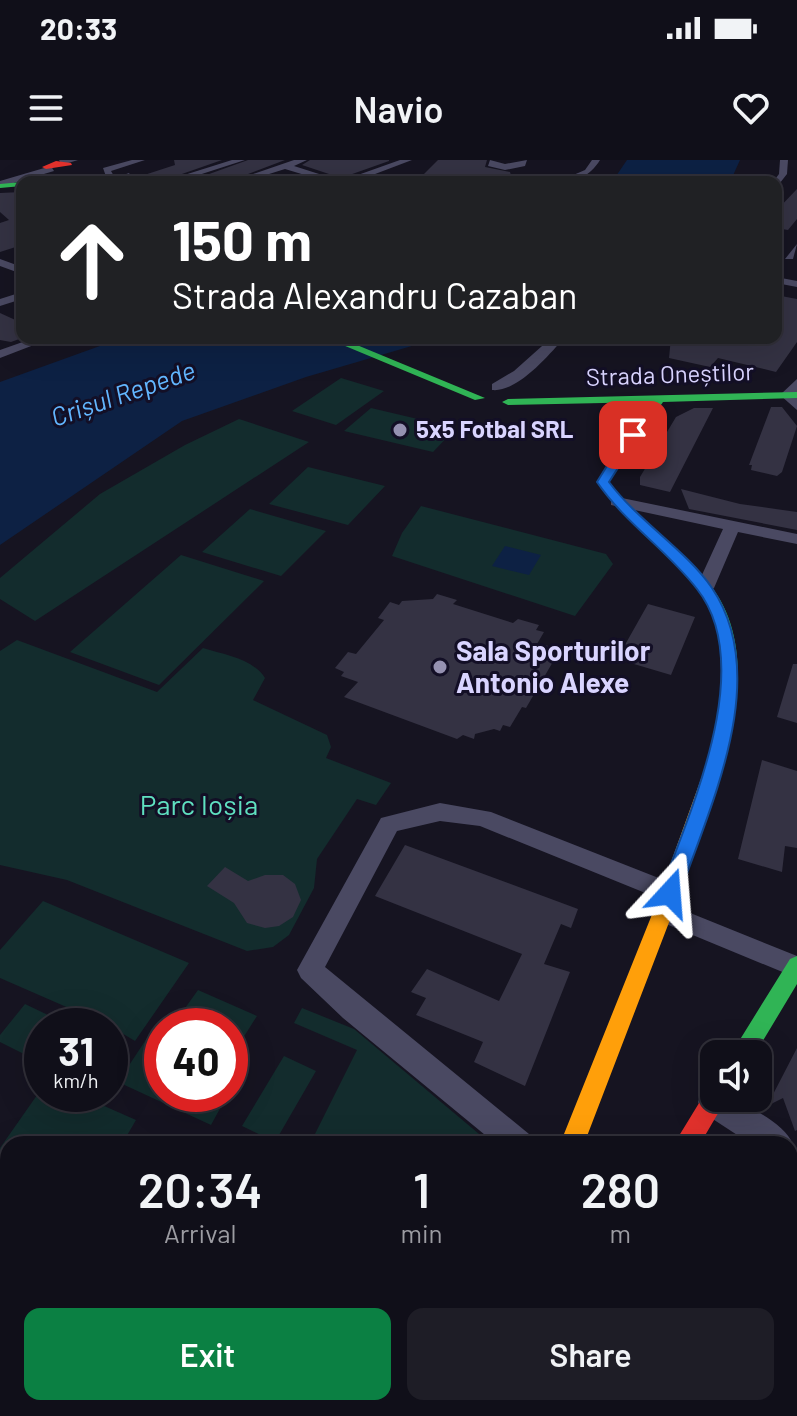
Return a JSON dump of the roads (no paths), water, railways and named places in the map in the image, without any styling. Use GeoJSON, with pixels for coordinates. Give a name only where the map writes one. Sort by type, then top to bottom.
{"type":"FeatureCollection","features":[{"type":"Feature","properties":{"kind":"street"},"geometry":{"type":"LineString","coordinates":[[110,176],[106,170],[141,160]]}},
{"type":"Feature","properties":{"kind":"street"},"geometry":{"type":"LineString","coordinates":[[180,176],[241,160]]}},
{"type":"Feature","properties":{"kind":"street"},"geometry":{"type":"LineString","coordinates":[[271,160],[291,171],[314,176]]}},
{"type":"Feature","properties":{"kind":"street"},"geometry":{"type":"LineString","coordinates":[[275,176],[291,171],[303,160]]}},
{"type":"Feature","properties":{"kind":"street"},"geometry":{"type":"LineString","coordinates":[[337,169],[360,176],[408,160]]}},
{"type":"Feature","properties":{"kind":"street"},"geometry":{"type":"LineString","coordinates":[[495,160],[491,164],[505,167],[522,164],[523,160]]}},
{"type":"Feature","properties":{"kind":"street"},"geometry":{"type":"LineString","coordinates":[[578,176],[588,172],[596,160]]}},
{"type":"Feature","properties":{"kind":"street"},"geometry":{"type":"LineString","coordinates":[[784,160],[783,174],[797,176]]}},
{"type":"Feature","properties":{"kind":"street"},"geometry":{"type":"LineString","coordinates":[[121,166],[145,173]]}},
{"type":"Feature","properties":{"kind":"street"},"geometry":{"type":"LineString","coordinates":[[30,176],[56,168]]}},
{"type":"Feature","properties":{"kind":"street"},"geometry":{"type":"LineString","coordinates":[[266,176],[291,171]]}},
{"type":"Feature","properties":{"kind":"street"},"geometry":{"type":"LineString","coordinates":[[787,282],[797,247]]}},
{"type":"Feature","properties":{"kind":"street"},"geometry":{"type":"LineString","coordinates":[[0,354],[29,344]]}},
{"type":"Feature","properties":{"kind":"street","name":"Strada Oneștilor"},"geometry":{"type":"LineString","coordinates":[[346,344],[435,381],[502,390],[544,402],[795,395]]}},
{"type":"Feature","properties":{"kind":"street"},"geometry":{"type":"LineString","coordinates":[[502,390],[552,344]]}},
{"type":"Feature","properties":{"kind":"street"},"geometry":{"type":"LineString","coordinates":[[575,1136],[666,902],[724,739],[729,657],[721,620],[705,588],[617,502],[603,482],[658,400]]}},
{"type":"Feature","properties":{"kind":"street"},"geometry":{"type":"LineString","coordinates":[[617,502],[797,539]]}},
{"type":"Feature","properties":{"kind":"street"},"geometry":{"type":"LineString","coordinates":[[705,588],[732,526]]}},
{"type":"Feature","properties":{"kind":"street"},"geometry":{"type":"LineString","coordinates":[[509,1136],[352,1009],[310,970],[389,824],[440,812],[483,818],[796,966],[751,1040]]}},
{"type":"Feature","properties":{"kind":"street"},"geometry":{"type":"LineString","coordinates":[[691,1136],[706,1112]]}},
{"type":"Feature","properties":{"kind":"street"},"geometry":{"type":"LineString","coordinates":[[731,1112],[766,1136]]}},
{"type":"Feature","properties":{"kind":"water"},"geometry":{"type":"Polygon","coordinates":[[[627,160],[740,160],[733,176],[616,176],[627,160]]]}},
{"type":"Feature","properties":{"kind":"water","name":"Crișul Repede"},"geometry":{"type":"Polygon","coordinates":[[[105,344],[419,344],[306,377],[182,421],[0,545],[0,382],[105,344]]]}},
{"type":"Feature","properties":{"kind":"water"},"geometry":{"type":"Polygon","coordinates":[[[505,546],[541,555],[529,575],[492,566],[505,546]]]}},
{"type":"Feature","properties":{"kind":"place","name":"5x5 Fotbal SRL"},"geometry":{"type":"Point","coordinates":[400,430]}},
{"type":"Feature","properties":{"kind":"place","name":"Sala Sporturilor Antonio Alexe"},"geometry":{"type":"Point","coordinates":[440,667]}},
{"type":"Feature","properties":{"kind":"park label","name":"Parc Ioșia"},"geometry":{"type":"Point","coordinates":[199,805]}}]}
